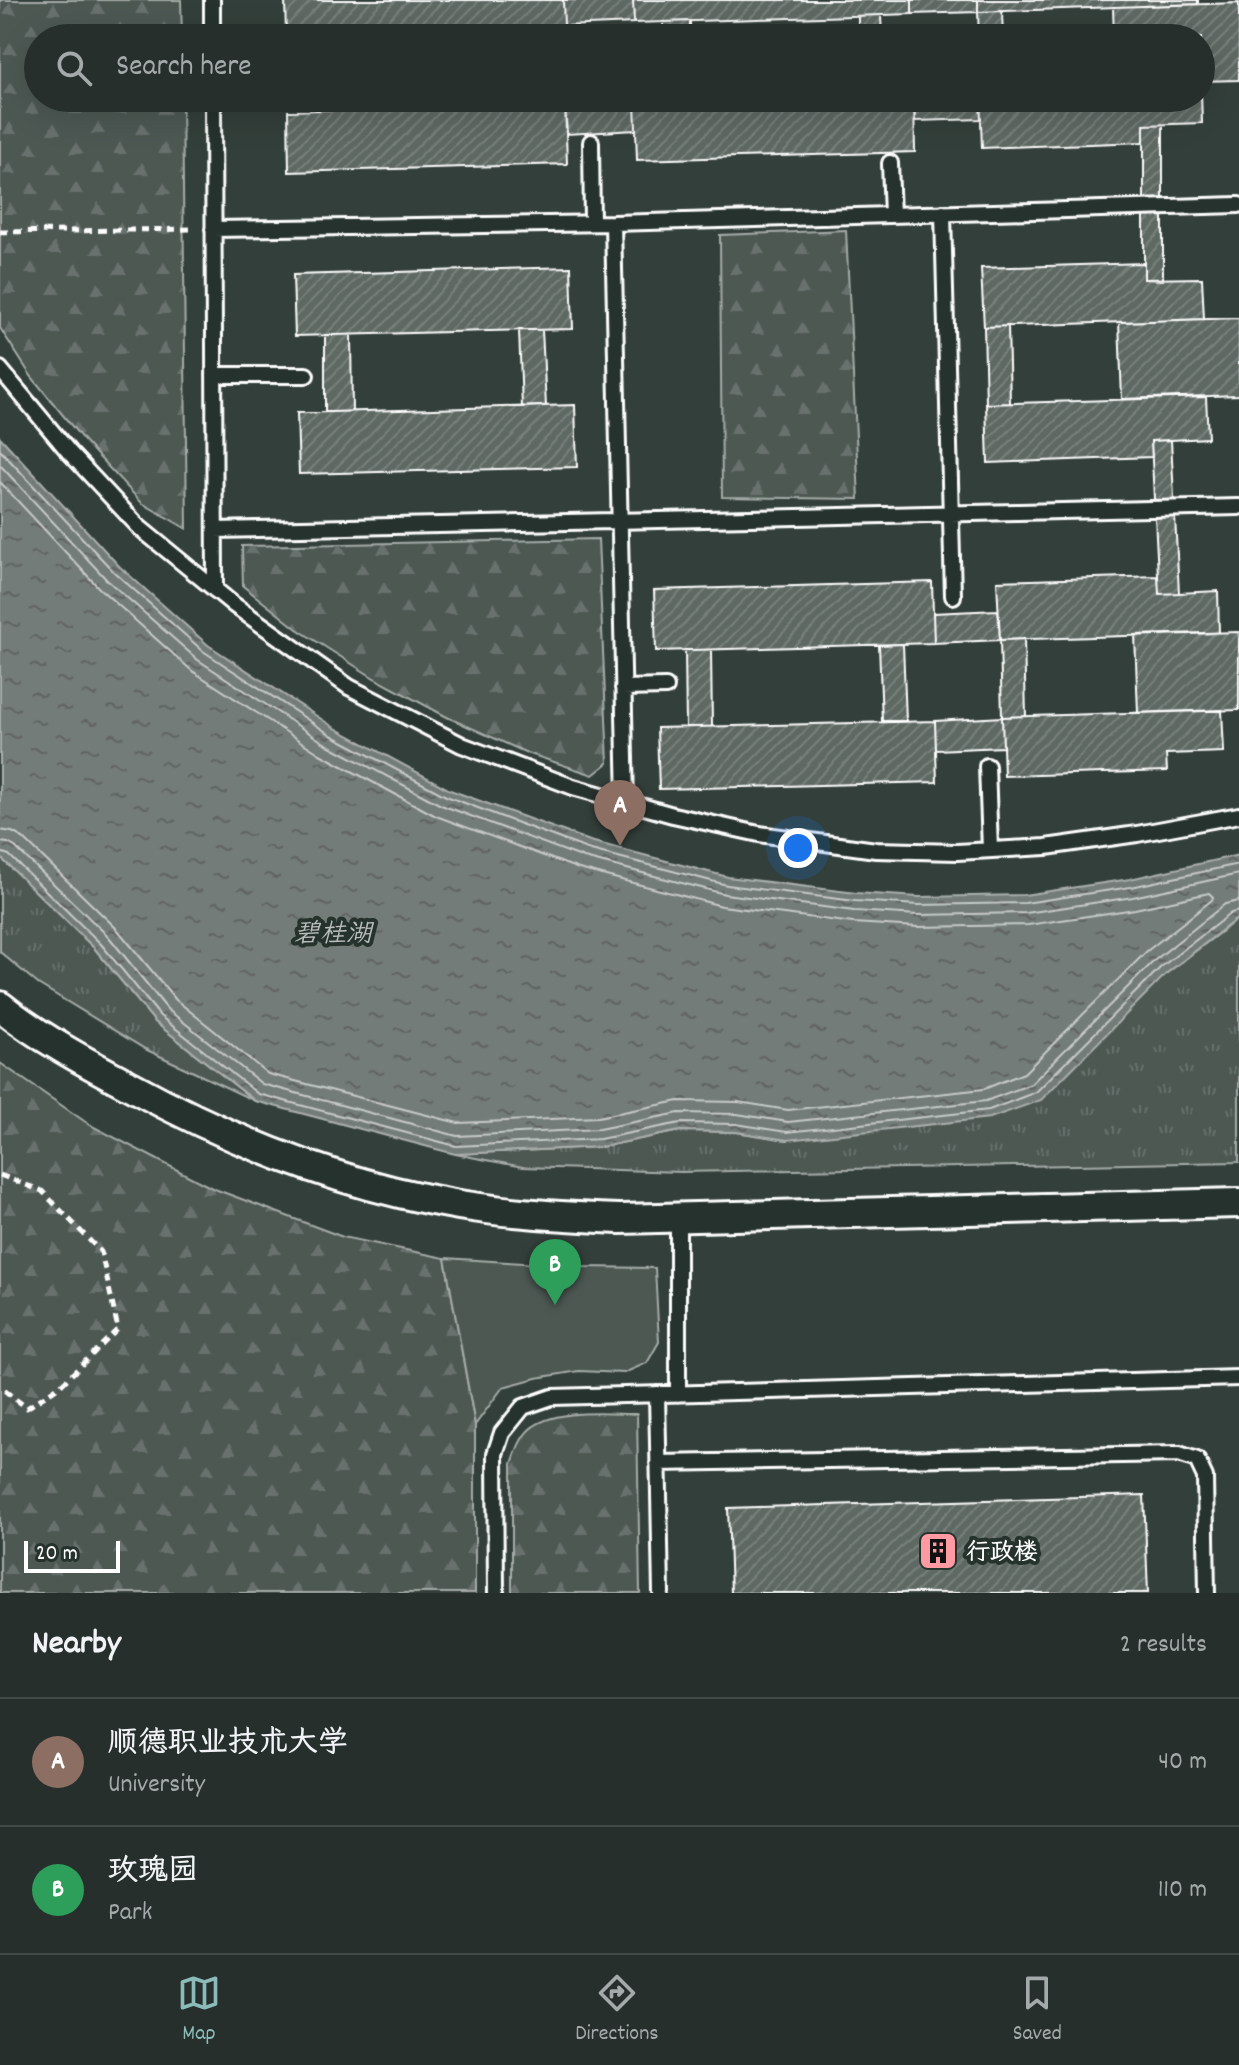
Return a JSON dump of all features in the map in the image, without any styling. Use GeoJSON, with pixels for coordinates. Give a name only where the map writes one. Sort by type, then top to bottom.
{"type":"FeatureCollection","features":[{"type":"Feature","properties":{"kind":"street"},"geometry":{"type":"LineString","coordinates":[[0,1006],[75,1056],[223,1134],[353,1181],[486,1209],[606,1218],[1239,1203]]}},
{"type":"Feature","properties":{"kind":"lane"},"geometry":{"type":"LineString","coordinates":[[212,0],[212,24]]}},
{"type":"Feature","properties":{"kind":"lane"},"geometry":{"type":"LineString","coordinates":[[213,112],[215,590]]}},
{"type":"Feature","properties":{"kind":"lane"},"geometry":{"type":"LineString","coordinates":[[591,142],[592,223]]}},
{"type":"Feature","properties":{"kind":"lane"},"geometry":{"type":"LineString","coordinates":[[890,163],[892,215]]}},
{"type":"Feature","properties":{"kind":"lane"},"geometry":{"type":"LineString","coordinates":[[213,229],[613,223],[1239,205]]}},
{"type":"Feature","properties":{"kind":"lane"},"geometry":{"type":"LineString","coordinates":[[943,213],[953,596]]}},
{"type":"Feature","properties":{"kind":"lane"},"geometry":{"type":"LineString","coordinates":[[613,223],[626,802]]}},
{"type":"Feature","properties":{"kind":"lane"},"geometry":{"type":"LineString","coordinates":[[0,369],[69,452],[140,528],[215,590],[349,687],[462,745],[573,787],[673,815],[759,834],[876,850],[957,852],[1046,847],[1122,837],[1239,815]]}},
{"type":"Feature","properties":{"kind":"lane"},"geometry":{"type":"LineString","coordinates":[[214,375],[306,375]]}},
{"type":"Feature","properties":{"kind":"lane"},"geometry":{"type":"LineString","coordinates":[[215,530],[1239,507]]}},
{"type":"Feature","properties":{"kind":"lane"},"geometry":{"type":"LineString","coordinates":[[623,688],[666,687]]}},
{"type":"Feature","properties":{"kind":"lane"},"geometry":{"type":"LineString","coordinates":[[987,766],[990,850]]}},
{"type":"Feature","properties":{"kind":"lane"},"geometry":{"type":"LineString","coordinates":[[678,1217],[678,1394]]}},
{"type":"Feature","properties":{"kind":"lane"},"geometry":{"type":"LineString","coordinates":[[496,1593],[495,1454],[502,1433],[523,1407],[552,1397],[1239,1378]]}},
{"type":"Feature","properties":{"kind":"lane"},"geometry":{"type":"LineString","coordinates":[[657,1394],[661,1593]]}},
{"type":"Feature","properties":{"kind":"lane"},"geometry":{"type":"LineString","coordinates":[[658,1463],[1179,1454],[1197,1460],[1205,1477],[1207,1593]]}},
{"type":"Feature","properties":{"kind":"path"},"geometry":{"type":"LineString","coordinates":[[0,232],[213,229]]}},
{"type":"Feature","properties":{"kind":"path"},"geometry":{"type":"LineString","coordinates":[[0,1175],[42,1191],[101,1252],[118,1329],[61,1385],[27,1408],[0,1387]]}},
{"type":"Feature","properties":{"kind":"green space"},"geometry":{"type":"Polygon","coordinates":[[[0,0],[181,0],[182,24],[24,24],[24,112],[182,112],[187,529],[142,503],[84,441],[31,376],[0,328],[0,0]]]}},
{"type":"Feature","properties":{"kind":"green space"},"geometry":{"type":"Polygon","coordinates":[[[846,230],[859,499],[722,497],[720,235],[846,230]]]}},
{"type":"Feature","properties":{"kind":"green space"},"geometry":{"type":"Polygon","coordinates":[[[598,539],[608,763],[593,775],[527,753],[447,717],[374,678],[297,629],[243,586],[242,546],[598,539]]]}},
{"type":"Feature","properties":{"kind":"green space"},"geometry":{"type":"Polygon","coordinates":[[[0,857],[95,949],[155,1022],[255,1101],[145,1049],[38,984],[0,952],[0,857]]]}},
{"type":"Feature","properties":{"kind":"green space"},"geometry":{"type":"Polygon","coordinates":[[[1239,918],[1239,1162],[681,1172],[523,1167],[455,1154],[601,1147],[680,1131],[736,1132],[787,1140],[1167,973],[1239,918]]]}},
{"type":"Feature","properties":{"kind":"green space"},"geometry":{"type":"Polygon","coordinates":[[[0,1063],[90,1125],[212,1188],[343,1237],[445,1258],[475,1425],[475,1593],[0,1593],[0,1063]]]}},
{"type":"Feature","properties":{"kind":"green space"},"geometry":{"type":"Polygon","coordinates":[[[445,1258],[655,1268],[659,1342],[647,1363],[624,1373],[579,1371],[503,1387],[475,1425],[445,1258]]]}},
{"type":"Feature","properties":{"kind":"green space"},"geometry":{"type":"Polygon","coordinates":[[[637,1414],[640,1593],[512,1593],[512,1464],[524,1437],[540,1422],[566,1415],[637,1414]]]}},
{"type":"Feature","properties":{"kind":"water","name":"碧桂湖"},"geometry":{"type":"Polygon","coordinates":[[[0,437],[120,567],[208,645],[335,728],[450,790],[590,841],[728,877],[856,893],[919,897],[1024,895],[1130,879],[1239,855],[1239,917],[1167,973],[1041,1100],[990,1118],[787,1140],[736,1132],[680,1131],[601,1147],[455,1154],[255,1101],[155,1022],[95,949],[0,857],[0,437]]]}},
{"type":"Feature","properties":{"kind":"building"},"geometry":{"type":"Polygon","coordinates":[[[285,0],[563,0],[564,24],[286,24],[285,0]]]}},
{"type":"Feature","properties":{"kind":"building"},"geometry":{"type":"Polygon","coordinates":[[[563,0],[633,0],[634,23],[564,24],[563,0]]]}},
{"type":"Feature","properties":{"kind":"building"},"geometry":{"type":"Polygon","coordinates":[[[633,0],[912,0],[912,14],[634,23],[633,0]]]}},
{"type":"Feature","properties":{"kind":"building"},"geometry":{"type":"Polygon","coordinates":[[[912,0],[978,0],[978,12],[912,14],[912,0]]]}},
{"type":"Feature","properties":{"kind":"building"},"geometry":{"type":"Polygon","coordinates":[[[978,0],[1198,0],[1198,4],[978,12],[978,0]]]}},
{"type":"Feature","properties":{"kind":"building"},"geometry":{"type":"Polygon","coordinates":[[[1239,3],[1239,80],[1215,81],[1215,24],[1114,24],[1113,7],[1239,3]]]}},
{"type":"Feature","properties":{"kind":"building"},"geometry":{"type":"Polygon","coordinates":[[[1002,11],[1002,24],[978,24],[978,12],[1002,11]]]}},
{"type":"Feature","properties":{"kind":"building"},"geometry":{"type":"Polygon","coordinates":[[[858,16],[881,16],[881,24],[858,24],[858,16]]]}},
{"type":"Feature","properties":{"kind":"building"},"geometry":{"type":"Polygon","coordinates":[[[690,21],[690,24],[663,24],[690,21]]]}},
{"type":"Feature","properties":{"kind":"building"},"geometry":{"type":"Polygon","coordinates":[[[288,112],[565,112],[567,164],[289,172],[288,112]]]}},
{"type":"Feature","properties":{"kind":"building"},"geometry":{"type":"Polygon","coordinates":[[[566,112],[635,112],[636,130],[567,134],[566,112]]]}},
{"type":"Feature","properties":{"kind":"building"},"geometry":{"type":"Polygon","coordinates":[[[635,112],[914,112],[915,152],[637,160],[635,112]]]}},
{"type":"Feature","properties":{"kind":"building"},"geometry":{"type":"Polygon","coordinates":[[[915,112],[981,112],[981,119],[915,121],[915,112]]]}},
{"type":"Feature","properties":{"kind":"building"},"geometry":{"type":"Polygon","coordinates":[[[981,112],[1202,112],[1202,123],[1144,125],[1144,142],[982,148],[981,112]]]}},
{"type":"Feature","properties":{"kind":"building"},"geometry":{"type":"Polygon","coordinates":[[[1144,125],[1163,125],[1163,280],[1144,279],[1144,125]]]}},
{"type":"Feature","properties":{"kind":"building"},"geometry":{"type":"Polygon","coordinates":[[[1144,263],[1144,279],[1202,278],[1204,319],[984,327],[981,268],[1144,263]]]}},
{"type":"Feature","properties":{"kind":"building"},"geometry":{"type":"Polygon","coordinates":[[[571,267],[573,329],[295,336],[293,275],[571,267]]]}},
{"type":"Feature","properties":{"kind":"building"},"geometry":{"type":"Polygon","coordinates":[[[1239,318],[1239,395],[1122,399],[1119,322],[1239,318]]]}},
{"type":"Feature","properties":{"kind":"building"},"geometry":{"type":"Polygon","coordinates":[[[1008,326],[1010,403],[986,404],[984,327],[1008,326]]]}},
{"type":"Feature","properties":{"kind":"building"},"geometry":{"type":"Polygon","coordinates":[[[519,330],[542,330],[546,406],[522,407],[519,330]]]}},
{"type":"Feature","properties":{"kind":"building"},"geometry":{"type":"Polygon","coordinates":[[[325,335],[351,335],[352,412],[325,412],[325,335]]]}},
{"type":"Feature","properties":{"kind":"building"},"geometry":{"type":"Polygon","coordinates":[[[1206,397],[1208,438],[1151,441],[1152,457],[988,463],[986,404],[1206,397]]]}},
{"type":"Feature","properties":{"kind":"building"},"geometry":{"type":"Polygon","coordinates":[[[575,405],[577,467],[299,474],[297,413],[575,405]]]}},
{"type":"Feature","properties":{"kind":"building"},"geometry":{"type":"Polygon","coordinates":[[[1171,440],[1179,593],[1159,594],[1151,441],[1171,440]]]}},
{"type":"Feature","properties":{"kind":"building"},"geometry":{"type":"Polygon","coordinates":[[[1158,576],[1159,594],[1218,591],[1219,633],[1000,640],[997,581],[1158,576]]]}},
{"type":"Feature","properties":{"kind":"building"},"geometry":{"type":"Polygon","coordinates":[[[932,582],[934,643],[656,651],[654,590],[932,582]]]}},
{"type":"Feature","properties":{"kind":"building"},"geometry":{"type":"Polygon","coordinates":[[[998,610],[1000,640],[934,643],[933,613],[998,610]]]}},
{"type":"Feature","properties":{"kind":"building"},"geometry":{"type":"Polygon","coordinates":[[[1239,632],[1239,710],[1138,713],[1135,635],[1239,632]]]}},
{"type":"Feature","properties":{"kind":"building"},"geometry":{"type":"Polygon","coordinates":[[[1024,639],[1026,716],[1002,717],[1000,640],[1024,639]]]}},
{"type":"Feature","properties":{"kind":"building"},"geometry":{"type":"Polygon","coordinates":[[[903,644],[906,721],[882,721],[879,645],[903,644]]]}},
{"type":"Feature","properties":{"kind":"building"},"geometry":{"type":"Polygon","coordinates":[[[685,650],[711,650],[712,727],[686,727],[685,650]]]}},
{"type":"Feature","properties":{"kind":"building"},"geometry":{"type":"Polygon","coordinates":[[[1222,710],[1224,752],[1166,754],[1167,771],[1004,776],[1002,717],[1222,710]]]}},
{"type":"Feature","properties":{"kind":"building"},"geometry":{"type":"Polygon","coordinates":[[[1002,717],[1003,747],[936,750],[935,721],[1002,717]]]}},
{"type":"Feature","properties":{"kind":"building"},"geometry":{"type":"Polygon","coordinates":[[[935,721],[937,782],[659,789],[657,728],[935,721]]]}},
{"type":"Feature","properties":{"kind":"building","name":"行政楼"},"geometry":{"type":"Polygon","coordinates":[[[1144,1495],[1148,1593],[731,1593],[728,1508],[1144,1495]]]}},
{"type":"Feature","properties":{"kind":"place","name":"顺德职业技术大学"},"geometry":{"type":"Point","coordinates":[620,846]}},
{"type":"Feature","properties":{"kind":"place","name":"玫瑰园"},"geometry":{"type":"Point","coordinates":[555,1305]}},
{"type":"Feature","properties":{"kind":"place","name":"行政楼"},"geometry":{"type":"Point","coordinates":[938,1551]}}]}
